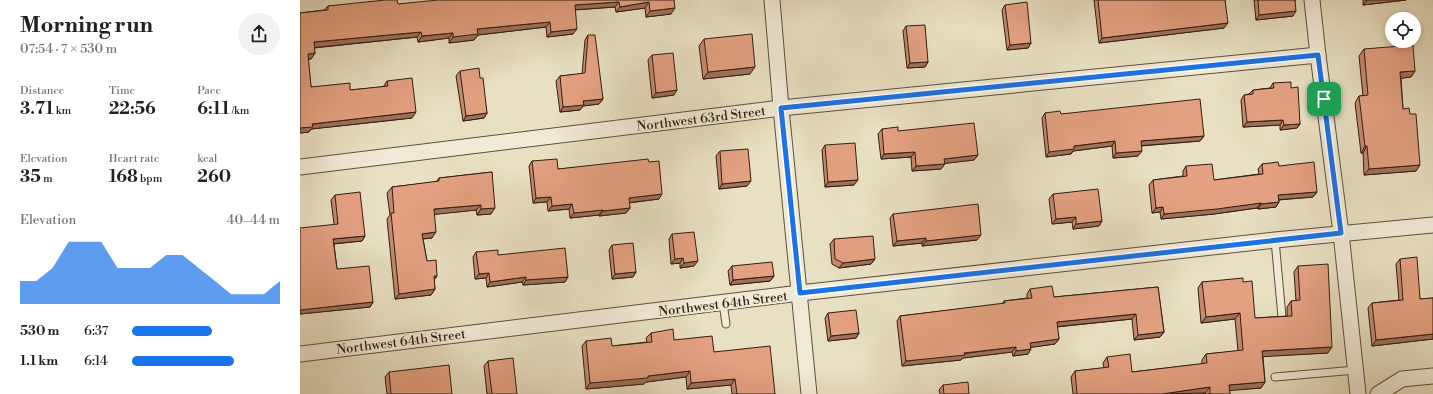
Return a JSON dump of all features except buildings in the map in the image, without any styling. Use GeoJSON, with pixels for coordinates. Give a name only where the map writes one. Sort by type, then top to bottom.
{"type":"FeatureCollection","features":[{"type":"Feature","properties":{"kind":"street"},"geometry":{"type":"LineString","coordinates":[[772,0],[809,394]]}},
{"type":"Feature","properties":{"kind":"street"},"geometry":{"type":"LineString","coordinates":[[1312,0],[1341,233],[1358,394]]}},
{"type":"Feature","properties":{"kind":"street","name":"Northwest 63rd Street"},"geometry":{"type":"LineString","coordinates":[[300,167],[781,108],[1318,55]]}},
{"type":"Feature","properties":{"kind":"street","name":"Northwest 64th Street"},"geometry":{"type":"LineString","coordinates":[[300,354],[800,293],[1341,233],[1433,226]]}},
{"type":"Feature","properties":{"kind":"street"},"geometry":{"type":"LineString","coordinates":[[1378,394],[1402,379],[1433,376]]}},
{"type":"Feature","properties":{"kind":"lane"},"geometry":{"type":"LineString","coordinates":[[1275,240],[1282,317]]}},
{"type":"Feature","properties":{"kind":"lane"},"geometry":{"type":"LineString","coordinates":[[723,303],[726,324]]}},
{"type":"Feature","properties":{"kind":"lane"},"geometry":{"type":"LineString","coordinates":[[1275,377],[1356,370]]}},
{"type":"Feature","properties":{"kind":"route"},"geometry":{"type":"LineString","coordinates":[[1318,55],[1324,99],[1341,233],[800,293],[781,108],[1318,55]]}}]}
